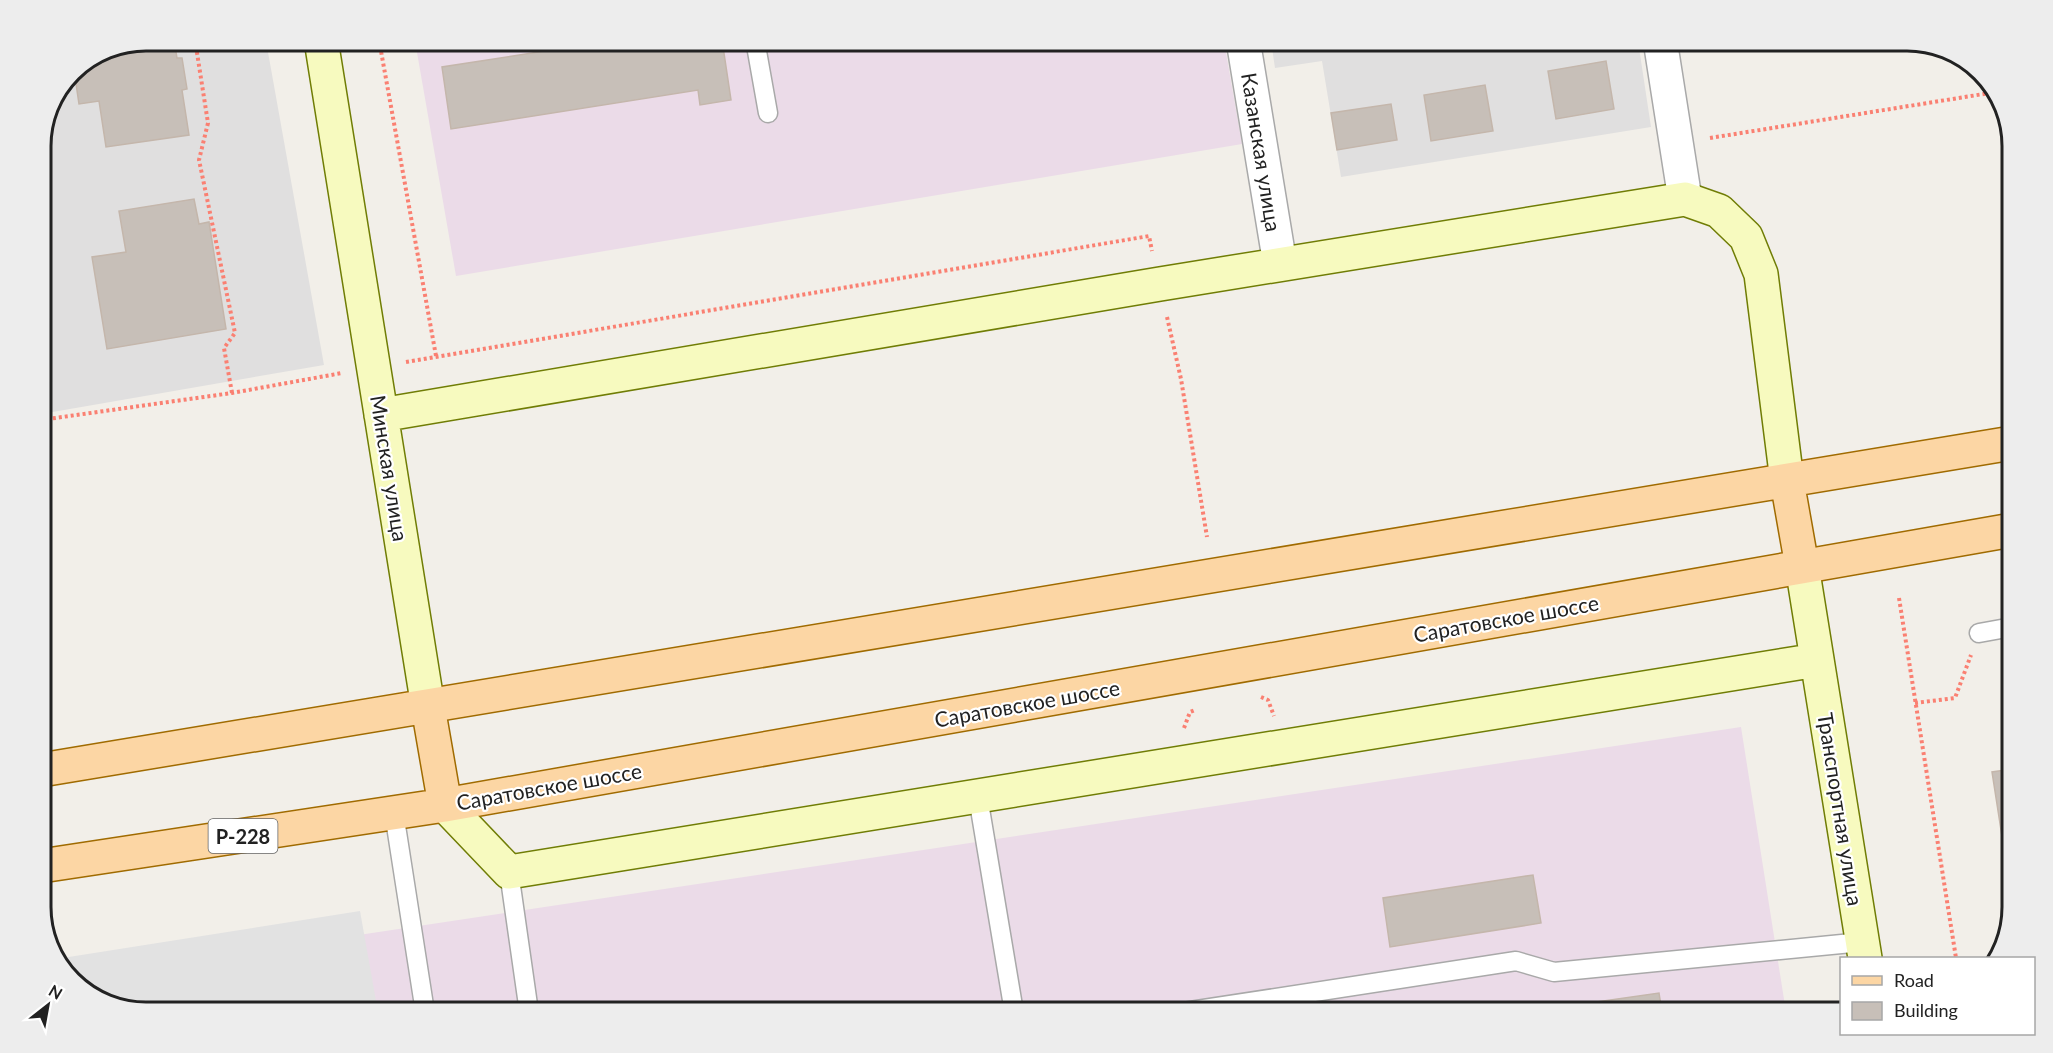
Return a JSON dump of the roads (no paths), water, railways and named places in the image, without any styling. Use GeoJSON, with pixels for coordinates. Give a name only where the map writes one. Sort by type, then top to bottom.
{"type":"FeatureCollection","features":[{"type":"Feature","properties":{"kind":"main road","name":"Минская улица"},"geometry":{"type":"LineString","coordinates":[[323,51],[445,805]]}},
{"type":"Feature","properties":{"kind":"main road"},"geometry":{"type":"LineString","coordinates":[[381,415],[1280,264],[1685,199],[1719,211],[1746,237],[1761,274],[1788,481],[1802,566]]}},
{"type":"Feature","properties":{"kind":"main road"},"geometry":{"type":"LineString","coordinates":[[51,768],[2002,445]]}},
{"type":"Feature","properties":{"kind":"main road","name":"Саратовское шоссе"},"geometry":{"type":"LineString","coordinates":[[51,864],[445,805],[2002,532]]}},
{"type":"Feature","properties":{"kind":"main road","name":"Транспортная улица"},"geometry":{"type":"LineString","coordinates":[[1802,566],[1864,950]]}},
{"type":"Feature","properties":{"kind":"main road"},"geometry":{"type":"LineString","coordinates":[[445,805],[509,872],[1817,660]]}},
{"type":"Feature","properties":{"kind":"street","name":"Казанская улица"},"geometry":{"type":"LineString","coordinates":[[1245,51],[1280,264]]}},
{"type":"Feature","properties":{"kind":"street"},"geometry":{"type":"LineString","coordinates":[[1662,51],[1685,199]]}},
{"type":"Feature","properties":{"kind":"lane"},"geometry":{"type":"LineString","coordinates":[[757,51],[768,113]]}},
{"type":"Feature","properties":{"kind":"lane"},"geometry":{"type":"LineString","coordinates":[[1979,633],[2002,629]]}},
{"type":"Feature","properties":{"kind":"lane"},"geometry":{"type":"LineString","coordinates":[[978,797],[1012,1002]]}},
{"type":"Feature","properties":{"kind":"lane"},"geometry":{"type":"LineString","coordinates":[[394,813],[423,1002]]}},
{"type":"Feature","properties":{"kind":"lane"},"geometry":{"type":"LineString","coordinates":[[509,872],[528,1002]]}},
{"type":"Feature","properties":{"kind":"lane"},"geometry":{"type":"LineString","coordinates":[[1249,1002],[1516,961],[1554,972],[1864,950]]}}]}
